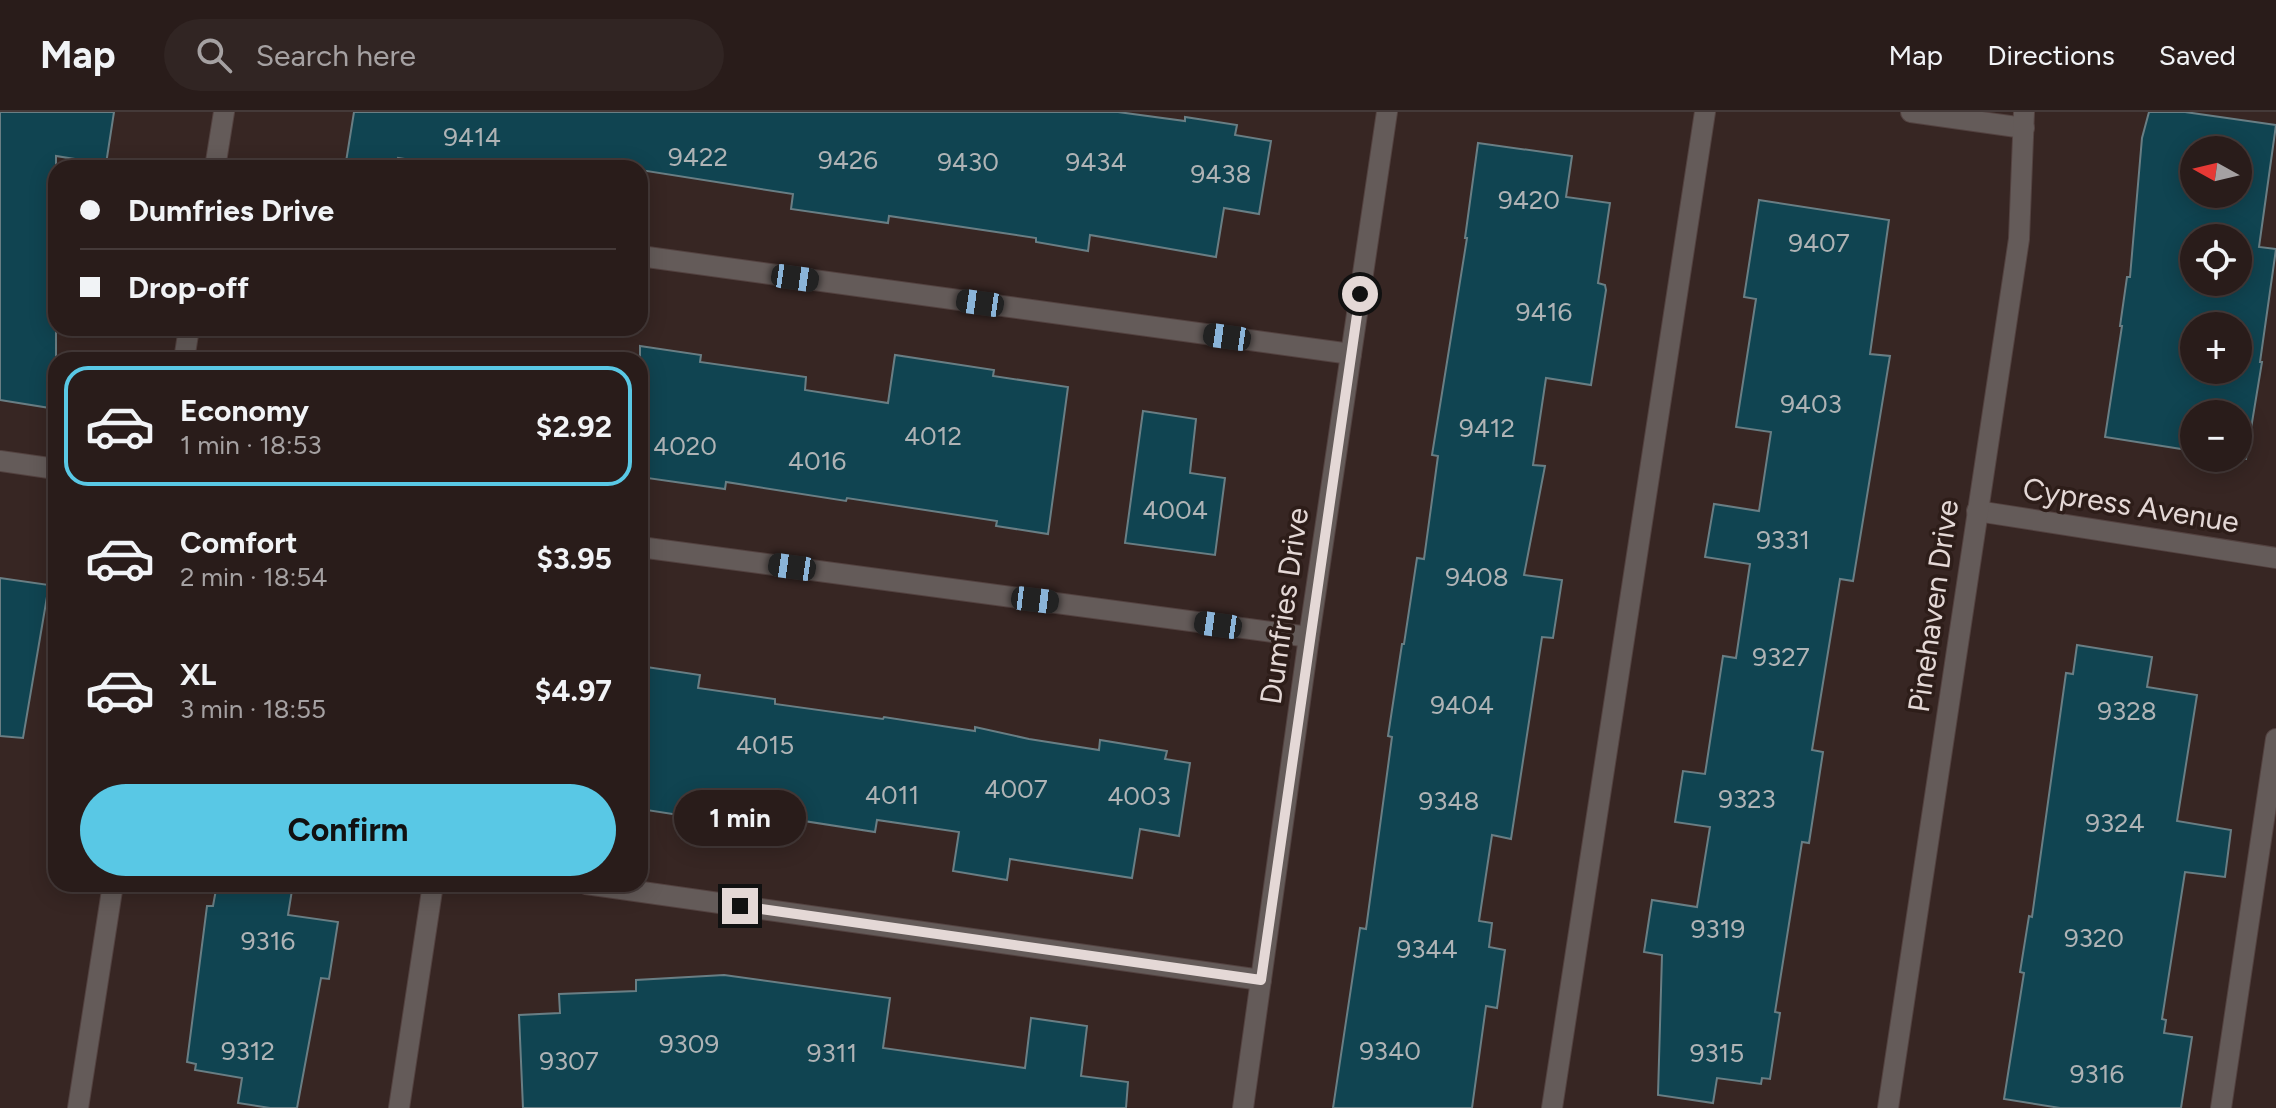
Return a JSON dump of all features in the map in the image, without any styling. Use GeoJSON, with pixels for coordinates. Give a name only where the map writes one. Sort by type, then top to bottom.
{"type":"FeatureCollection","features":[{"type":"Feature","properties":{"kind":"street"},"geometry":{"type":"LineString","coordinates":[[216,160],[224,112]]}},
{"type":"Feature","properties":{"kind":"street","name":"Dumfries Drive"},"geometry":{"type":"LineString","coordinates":[[1243,1108],[1387,112]]}},
{"type":"Feature","properties":{"kind":"street"},"geometry":{"type":"LineString","coordinates":[[1552,1108],[1705,112]]}},
{"type":"Feature","properties":{"kind":"street"},"geometry":{"type":"LineString","coordinates":[[1911,112],[2024,120]]}},
{"type":"Feature","properties":{"kind":"street","name":"Pinehaven Drive"},"geometry":{"type":"LineString","coordinates":[[1888,1108],[2019,239],[2024,120]]}},
{"type":"Feature","properties":{"kind":"street"},"geometry":{"type":"LineString","coordinates":[[648,257],[1351,354]]}},
{"type":"Feature","properties":{"kind":"street"},"geometry":{"type":"LineString","coordinates":[[0,461],[48,468]]}},
{"type":"Feature","properties":{"kind":"street","name":"Cypress Avenue"},"geometry":{"type":"LineString","coordinates":[[1977,511],[2276,558]]}},
{"type":"Feature","properties":{"kind":"street"},"geometry":{"type":"LineString","coordinates":[[648,548],[1309,637]]}},
{"type":"Feature","properties":{"kind":"street"},"geometry":{"type":"LineString","coordinates":[[2221,1108],[2276,739]]}},
{"type":"Feature","properties":{"kind":"street"},"geometry":{"type":"LineString","coordinates":[[78,1108],[112,892]]}},
{"type":"Feature","properties":{"kind":"street"},"geometry":{"type":"LineString","coordinates":[[399,1108],[432,892]]}},
{"type":"Feature","properties":{"kind":"street"},"geometry":{"type":"LineString","coordinates":[[642,892],[1261,980]]}},
{"type":"Feature","properties":{"kind":"building"},"geometry":{"type":"Polygon","coordinates":[[[0,112],[114,112],[107,160],[56,156],[56,160],[48,160],[48,336],[56,336],[56,352],[48,352],[48,408],[0,400],[0,112]]]}},
{"type":"Feature","properties":{"kind":"building"},"geometry":{"type":"Polygon","coordinates":[[[354,112],[1118,112],[1237,125],[1235,135],[1271,141],[1259,214],[1224,208],[1216,257],[1090,235],[1088,251],[1036,242],[1036,238],[889,216],[888,223],[791,209],[793,194],[648,171],[648,160],[346,160],[354,112]]]}},
{"type":"Feature","properties":{"kind":"building"},"geometry":{"type":"Polygon","coordinates":[[[2149,112],[2185,112],[2276,125],[2259,247],[2276,249],[2252,423],[2252,400],[2180,400],[2180,449],[2105,437],[2127,277],[2130,277],[2142,138],[2149,112]]]}},
{"type":"Feature","properties":{"kind":"building"},"geometry":{"type":"Polygon","coordinates":[[[1478,143],[1572,156],[1566,197],[1610,203],[1598,283],[1605,285],[1606,290],[1591,385],[1546,378],[1533,465],[1545,466],[1524,575],[1562,580],[1553,638],[1542,637],[1511,839],[1492,835],[1479,921],[1492,923],[1489,947],[1505,950],[1497,1008],[1486,1006],[1472,1108],[1333,1108],[1360,928],[1366,929],[1402,644],[1417,558],[1424,559],[1438,456],[1432,455],[1467,238],[1478,143]]]}},
{"type":"Feature","properties":{"kind":"building"},"geometry":{"type":"Polygon","coordinates":[[[1759,200],[1889,220],[1870,354],[1890,356],[1853,581],[1840,579],[1812,750],[1823,752],[1809,843],[1802,842],[1775,1012],[1780,1013],[1770,1079],[1762,1078],[1761,1084],[1717,1078],[1713,1103],[1658,1095],[1662,955],[1644,952],[1652,900],[1697,907],[1710,827],[1675,822],[1683,771],[1705,774],[1723,656],[1736,658],[1750,564],[1705,557],[1714,504],[1759,511],[1771,432],[1736,427],[1756,299],[1744,297],[1759,200]]]}},
{"type":"Feature","properties":{"kind":"building"},"geometry":{"type":"Polygon","coordinates":[[[640,346],[701,355],[700,362],[806,377],[805,390],[888,403],[895,355],[994,370],[993,376],[1068,387],[1048,534],[996,526],[997,521],[847,498],[846,501],[726,482],[725,489],[648,478],[648,352],[640,352],[640,346]]]}},
{"type":"Feature","properties":{"kind":"building"},"geometry":{"type":"Polygon","coordinates":[[[1143,411],[1196,419],[1190,473],[1225,478],[1215,555],[1125,543],[1143,411]]]}},
{"type":"Feature","properties":{"kind":"building"},"geometry":{"type":"Polygon","coordinates":[[[0,578],[48,585],[23,738],[0,736],[0,578]]]}},
{"type":"Feature","properties":{"kind":"building"},"geometry":{"type":"Polygon","coordinates":[[[2077,645],[2152,657],[2147,687],[2197,695],[2177,821],[2231,830],[2225,877],[2185,872],[2162,1019],[2166,1020],[2164,1033],[2192,1037],[2181,1108],[2060,1108],[2004,1099],[2024,973],[2020,972],[2029,916],[2032,917],[2066,673],[2073,674],[2077,645]]]}},
{"type":"Feature","properties":{"kind":"building"},"geometry":{"type":"Polygon","coordinates":[[[648,667],[700,675],[698,688],[775,699],[775,704],[975,731],[975,727],[1099,750],[1100,740],[1167,751],[1165,759],[1190,763],[1179,836],[1140,829],[1132,878],[1010,859],[1007,880],[953,871],[959,832],[877,820],[875,832],[765,815],[763,828],[648,810],[648,667]]]}},
{"type":"Feature","properties":{"kind":"building"},"geometry":{"type":"Polygon","coordinates":[[[216,892],[292,892],[288,915],[338,922],[329,979],[321,978],[297,1108],[238,1103],[242,1078],[195,1070],[196,1064],[187,1062],[207,906],[213,906],[216,892]]]}},
{"type":"Feature","properties":{"kind":"building"},"geometry":{"type":"Polygon","coordinates":[[[724,975],[890,998],[883,1048],[1025,1068],[1031,1018],[1087,1026],[1081,1076],[1128,1082],[1126,1108],[523,1108],[519,1015],[560,1013],[559,994],[636,991],[636,980],[724,975]]]}},
{"type":"Feature","properties":{"kind":"route"},"geometry":{"type":"LineString","coordinates":[[740,906],[1261,980],[1360,294]]}}]}
